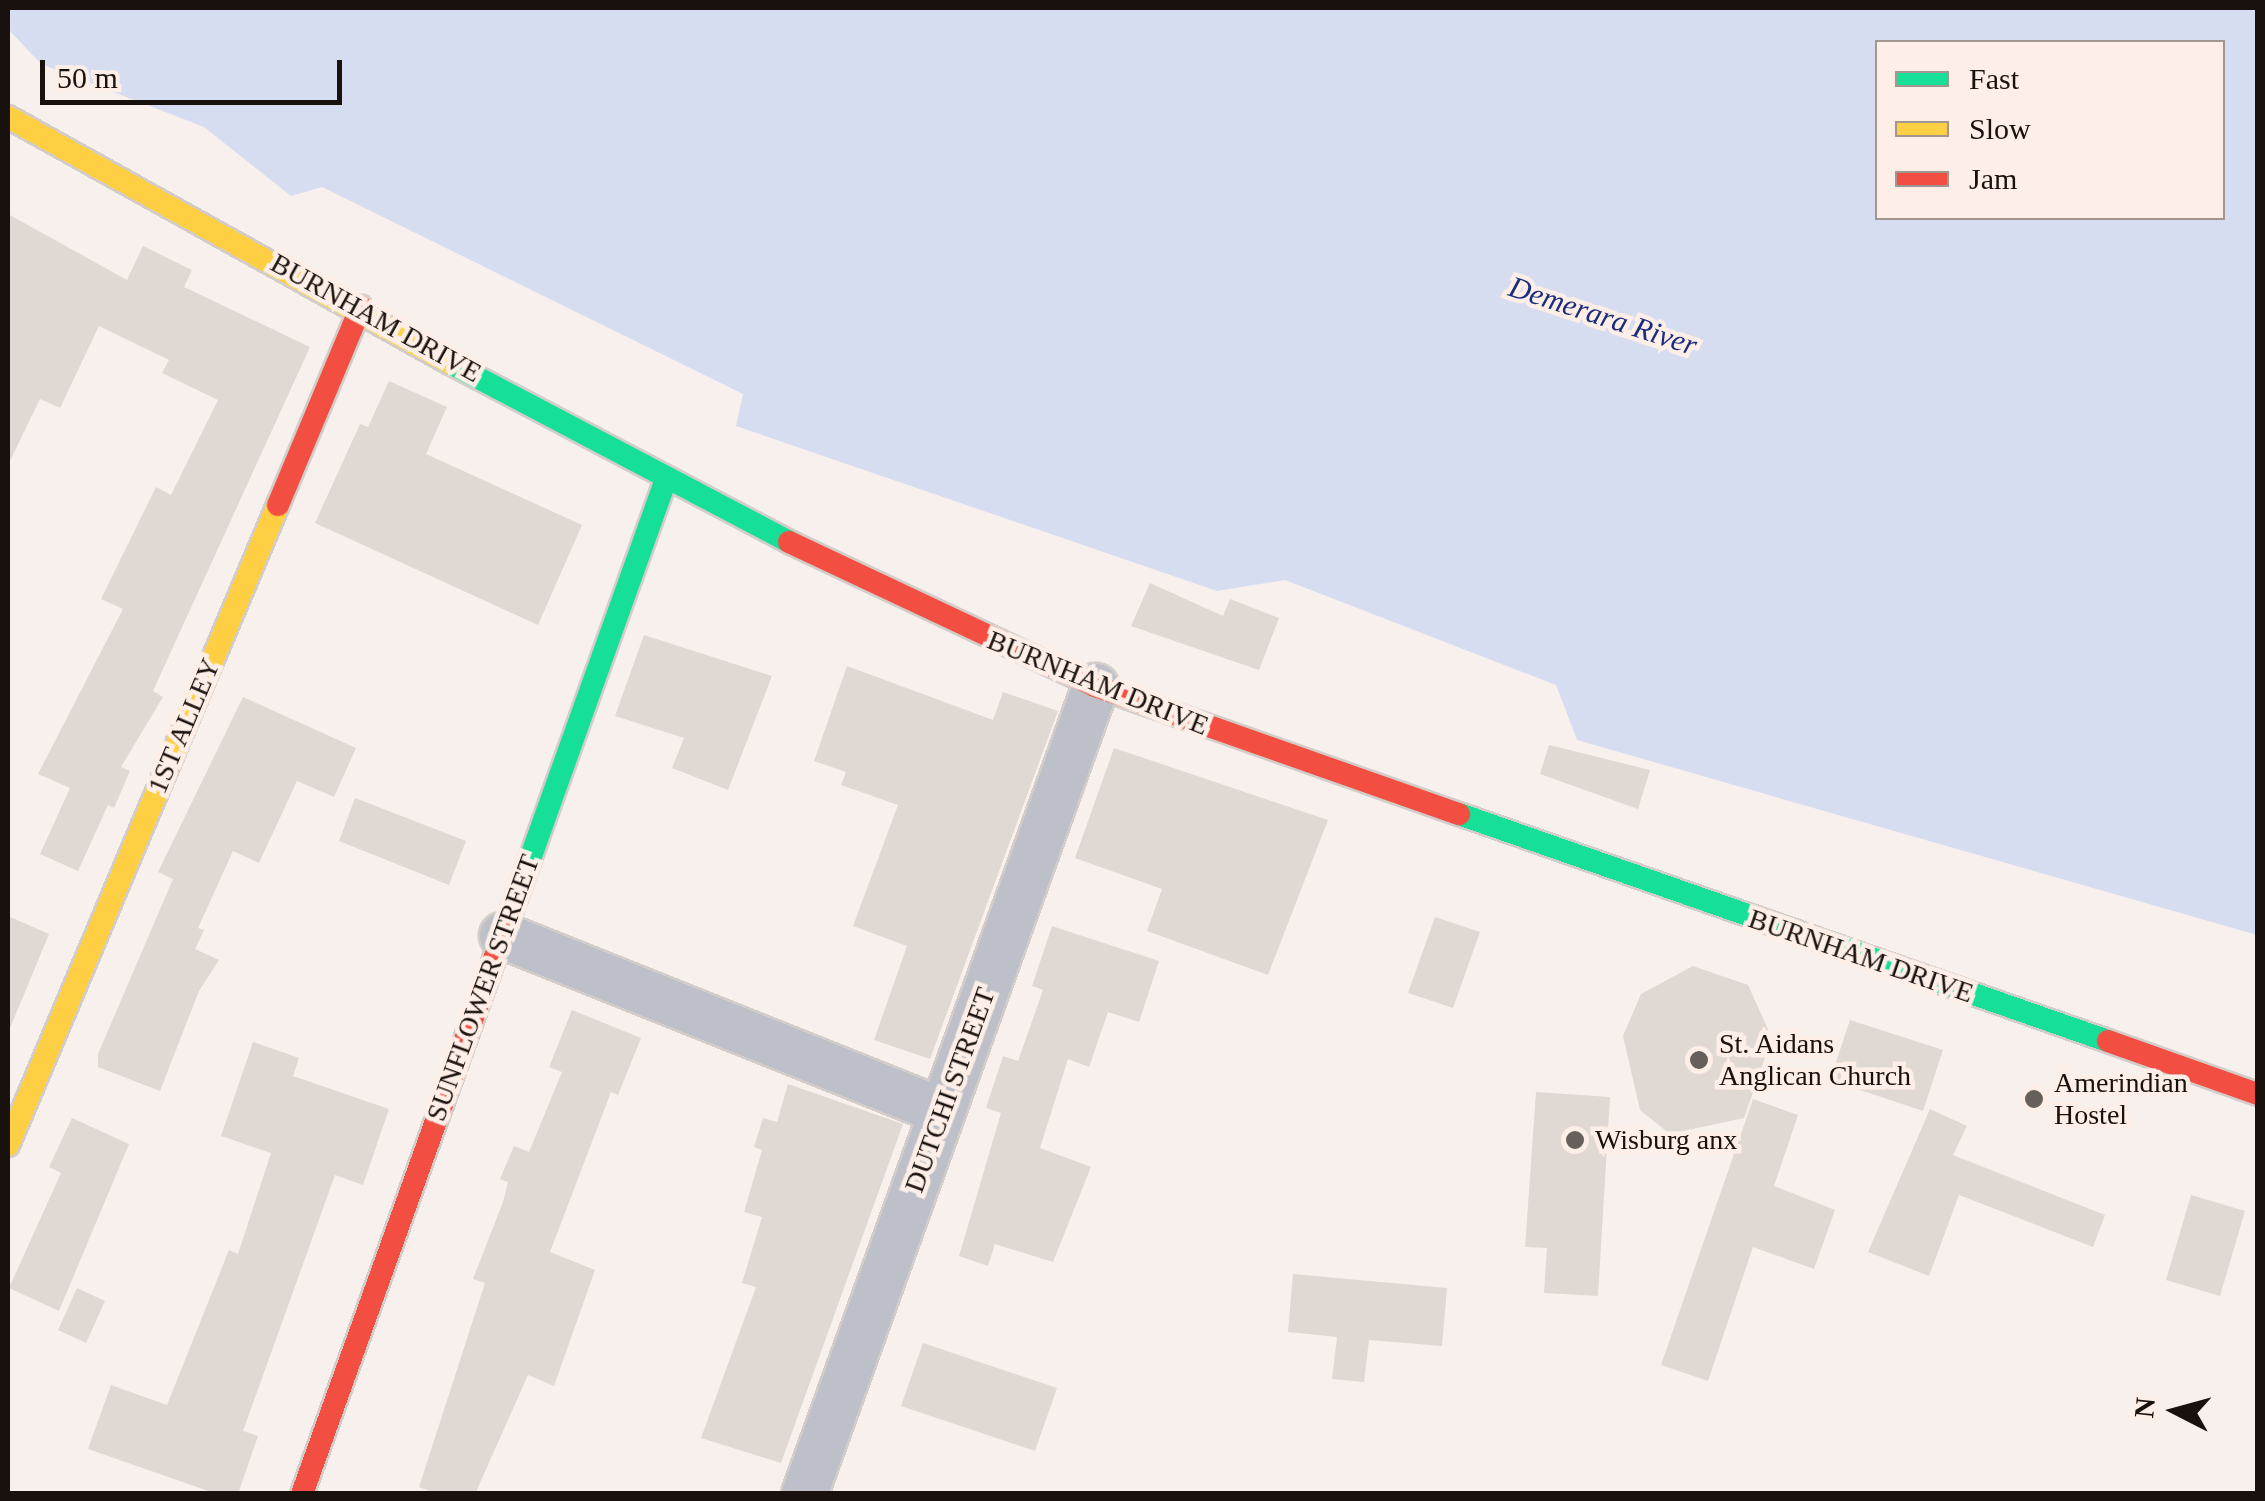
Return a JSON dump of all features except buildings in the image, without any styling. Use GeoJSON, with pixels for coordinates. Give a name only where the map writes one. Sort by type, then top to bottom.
{"type":"FeatureCollection","features":[{"type":"Feature","properties":{"kind":"street","name":"BURNHAM DRIVE"},"geometry":{"type":"LineString","coordinates":[[8,118],[361,307],[665,483],[1095,686],[2258,1094]]}},
{"type":"Feature","properties":{"kind":"street","name":"1ST ALLEY"},"geometry":{"type":"LineString","coordinates":[[8,1145],[361,307]]}},
{"type":"Feature","properties":{"kind":"street","name":"SUNFLOWER STREET"},"geometry":{"type":"LineString","coordinates":[[302,1494],[665,483]]}},
{"type":"Feature","properties":{"kind":"street","name":"DUTCHI STREET"},"geometry":{"type":"LineString","coordinates":[[804,1494],[1095,686]]}},
{"type":"Feature","properties":{"kind":"street"},"geometry":{"type":"LineString","coordinates":[[502,935],[942,1110]]}},
{"type":"Feature","properties":{"kind":"water","name":"Demerara River"},"geometry":{"type":"Polygon","coordinates":[[[8,8],[2257,8],[2257,935],[1577,740],[1556,685],[1285,580],[1217,591],[736,426],[743,394],[322,187],[291,196],[204,127],[41,64],[8,29],[8,8]]]}},
{"type":"Feature","properties":{"kind":"traffic: fast"},"geometry":{"type":"LineString","coordinates":[[450,363],[789,542]]}},
{"type":"Feature","properties":{"kind":"traffic: fast"},"geometry":{"type":"LineString","coordinates":[[520,887],[665,483]]}},
{"type":"Feature","properties":{"kind":"traffic: fast"},"geometry":{"type":"LineString","coordinates":[[1459,814],[2108,1041]]}},
{"type":"Feature","properties":{"kind":"traffic: slow"},"geometry":{"type":"LineString","coordinates":[[8,117],[450,363]]}},
{"type":"Feature","properties":{"kind":"traffic: slow"},"geometry":{"type":"LineString","coordinates":[[8,1145],[278,505]]}},
{"type":"Feature","properties":{"kind":"traffic: jam"},"geometry":{"type":"LineString","coordinates":[[278,505],[361,307]]}},
{"type":"Feature","properties":{"kind":"traffic: jam"},"geometry":{"type":"LineString","coordinates":[[789,542],[1095,686],[1459,814]]}},
{"type":"Feature","properties":{"kind":"traffic: jam"},"geometry":{"type":"LineString","coordinates":[[302,1494],[520,887]]}},
{"type":"Feature","properties":{"kind":"traffic: jam"},"geometry":{"type":"LineString","coordinates":[[2108,1041],[2258,1094]]}},
{"type":"Feature","properties":{"kind":"place","name":"St. Aidans Anglican Church"},"geometry":{"type":"Point","coordinates":[1699,1060]}},
{"type":"Feature","properties":{"kind":"place","name":"Amerindian Hostel"},"geometry":{"type":"Point","coordinates":[2034,1099]}},
{"type":"Feature","properties":{"kind":"place","name":"Wisburg anx"},"geometry":{"type":"Point","coordinates":[1575,1140]}}]}
